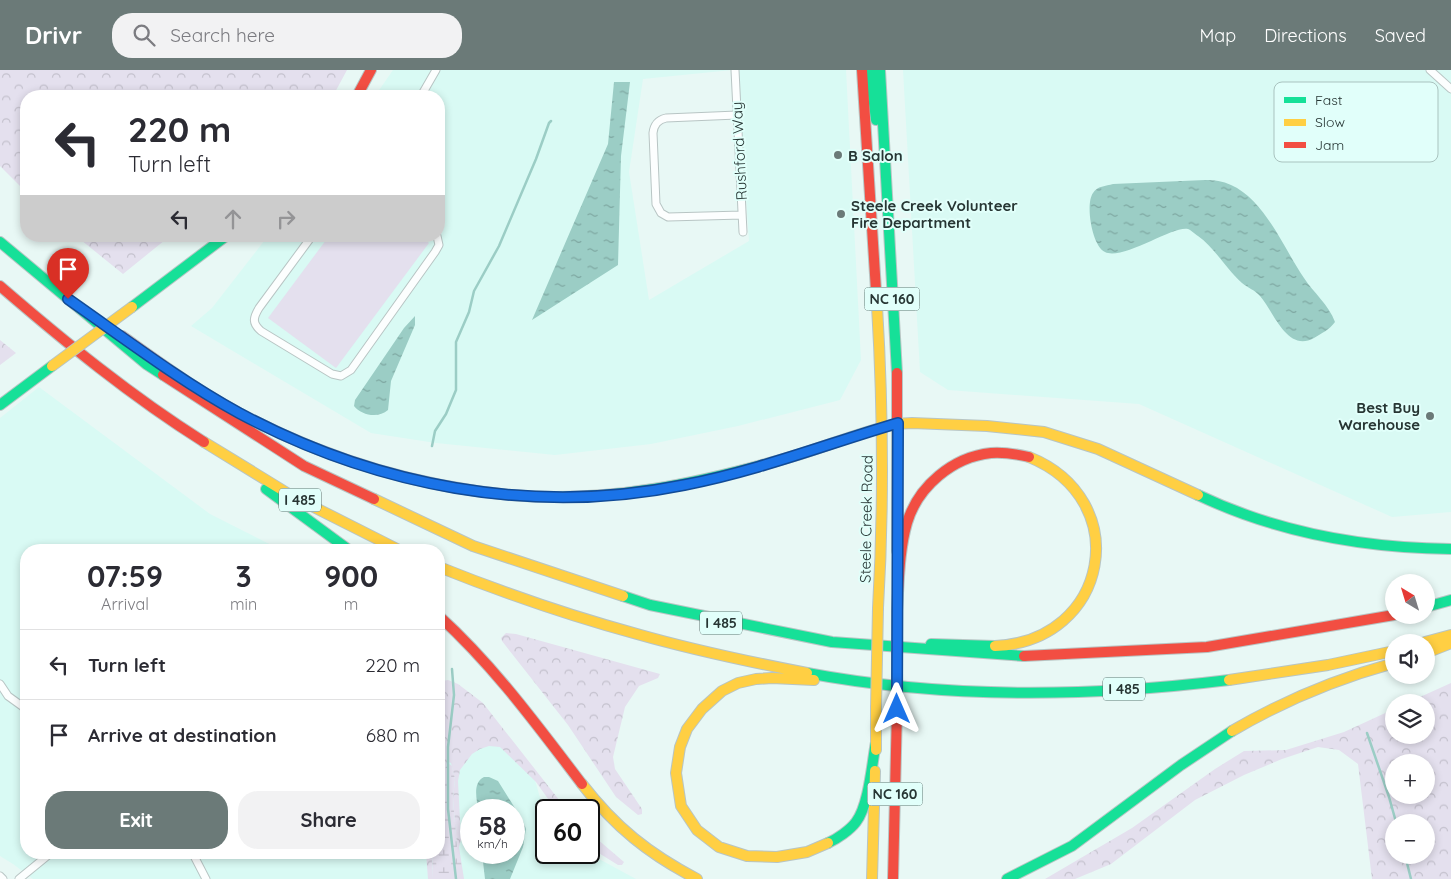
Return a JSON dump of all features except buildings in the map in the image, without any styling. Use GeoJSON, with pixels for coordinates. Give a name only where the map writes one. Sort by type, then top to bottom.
{"type":"FeatureCollection","features":[{"type":"Feature","properties":{"kind":"main road"},"geometry":{"type":"LineString","coordinates":[[360,90],[371,70]]}},
{"type":"Feature","properties":{"kind":"main road","name":"Steele Creek Road"},"geometry":{"type":"LineString","coordinates":[[862,70],[882,428],[883,554],[878,608],[872,879]]}},
{"type":"Feature","properties":{"kind":"main road"},"geometry":{"type":"LineString","coordinates":[[870,70],[885,176]]}},
{"type":"Feature","properties":{"kind":"main road","name":"Steele Creek Road"},"geometry":{"type":"LineString","coordinates":[[880,70],[898,423],[897,709],[892,879]]}},
{"type":"Feature","properties":{"kind":"main road","name":"I 485"},"geometry":{"type":"LineString","coordinates":[[0,242],[39,280],[136,357],[220,415],[303,466],[416,523],[527,568],[611,594],[718,622],[830,642],[965,655],[1051,657],[1141,654],[1220,646],[1293,635],[1385,617]]}},
{"type":"Feature","properties":{"kind":"main road"},"geometry":{"type":"LineString","coordinates":[[0,405],[218,242]]}},
{"type":"Feature","properties":{"kind":"main road"},"geometry":{"type":"LineString","coordinates":[[39,280],[197,388],[271,429],[338,458],[404,478],[466,491],[538,497],[590,497],[653,490],[685,485],[723,475],[898,423],[992,426],[1041,432],[1092,447],[1233,510],[1269,523],[1342,541],[1421,549],[1451,549]]}},
{"type":"Feature","properties":{"kind":"main road","name":"I 485"},"geometry":{"type":"LineString","coordinates":[[0,286],[80,354],[133,395],[204,443],[272,485],[387,544]]}},
{"type":"Feature","properties":{"kind":"main road"},"geometry":{"type":"LineString","coordinates":[[204,443],[341,544]]}},
{"type":"Feature","properties":{"kind":"main road"},"geometry":{"type":"LineString","coordinates":[[830,642],[1004,646],[1026,642],[1049,632],[1068,617],[1082,599],[1088,588],[1095,566],[1096,543],[1094,532],[1087,508],[1081,497],[1069,482],[1049,466],[1017,454],[982,454],[947,468],[927,486],[911,511],[903,541],[897,610]]}},
{"type":"Feature","properties":{"kind":"main road","name":"I 485"},"geometry":{"type":"LineString","coordinates":[[445,569],[517,598],[641,637],[710,654],[852,681],[988,691],[1114,690],[1244,678],[1385,653]]}},
{"type":"Feature","properties":{"kind":"main road"},"geometry":{"type":"LineString","coordinates":[[1435,604],[1451,600]]}},
{"type":"Feature","properties":{"kind":"main road"},"geometry":{"type":"LineString","coordinates":[[445,622],[470,645],[511,691],[590,795],[616,824],[662,860],[697,879]]}},
{"type":"Feature","properties":{"kind":"main road"},"geometry":{"type":"LineString","coordinates":[[1435,639],[1451,635]]}},
{"type":"Feature","properties":{"kind":"main road"},"geometry":{"type":"LineString","coordinates":[[1435,649],[1451,643]]}},
{"type":"Feature","properties":{"kind":"main road"},"geometry":{"type":"LineString","coordinates":[[1007,879],[1049,860],[1072,846],[1191,759],[1248,721],[1320,686],[1385,665]]}},
{"type":"Feature","properties":{"kind":"main road"},"geometry":{"type":"LineString","coordinates":[[748,867],[721,856],[709,847],[690,825],[682,809],[678,794],[676,766],[682,740],[688,727],[697,714],[716,696],[736,684],[746,681],[764,677],[852,681]]}},
{"type":"Feature","properties":{"kind":"main road"},"geometry":{"type":"LineString","coordinates":[[822,857],[849,833],[862,808],[867,794],[876,742]]}},
{"type":"Feature","properties":{"kind":"street"},"geometry":{"type":"LineString","coordinates":[[424,90],[436,70]]}},
{"type":"Feature","properties":{"kind":"street","name":"Rushford Way"},"geometry":{"type":"LineString","coordinates":[[735,70],[743,232]]}},
{"type":"Feature","properties":{"kind":"street"},"geometry":{"type":"LineString","coordinates":[[1430,70],[1451,89]]}},
{"type":"Feature","properties":{"kind":"street"},"geometry":{"type":"LineString","coordinates":[[737,115],[666,118],[656,124],[653,133],[656,204],[661,213],[668,217],[742,215]]}},
{"type":"Feature","properties":{"kind":"street"},"geometry":{"type":"LineString","coordinates":[[308,242],[259,308],[255,315],[255,326],[332,374],[341,376],[351,370],[435,252],[439,245],[438,242]]}},
{"type":"Feature","properties":{"kind":"street"},"geometry":{"type":"LineString","coordinates":[[0,684],[8,696],[20,705]]}},
{"type":"Feature","properties":{"kind":"street"},"geometry":{"type":"LineString","coordinates":[[19,879],[43,859]]}},
{"type":"Feature","properties":{"kind":"street"},"geometry":{"type":"LineString","coordinates":[[196,859],[206,879]]}},
{"type":"Feature","properties":{"kind":"street"},"geometry":{"type":"LineString","coordinates":[[0,876],[3,879]]}},
{"type":"Feature","properties":{"kind":"shaded area"},"geometry":{"type":"Polygon","coordinates":[[[393,70],[732,70],[643,79],[629,172],[649,300],[749,241],[737,70],[846,70],[861,360],[840,400],[738,426],[651,444],[555,455],[436,443],[371,433],[191,326],[212,308],[263,242],[445,242],[445,90],[379,90],[393,70]]]}},
{"type":"Feature","properties":{"kind":"shaded area"},"geometry":{"type":"Polygon","coordinates":[[[903,70],[1451,70],[1451,512],[1392,517],[1139,404],[948,390],[920,372],[903,70]]]}},
{"type":"Feature","properties":{"kind":"shaded area"},"geometry":{"type":"Polygon","coordinates":[[[39,387],[210,514],[269,544],[20,544],[20,859],[445,859],[445,684],[532,770],[540,799],[535,799],[535,864],[600,864],[600,860],[636,879],[33,879],[0,856],[0,418],[39,387]]]}},
{"type":"Feature","properties":{"kind":"green space"},"geometry":{"type":"Polygon","coordinates":[[[0,70],[347,70],[336,90],[20,90],[20,186],[0,166],[0,70]]]}},
{"type":"Feature","properties":{"kind":"green space"},"geometry":{"type":"Polygon","coordinates":[[[83,242],[163,242],[123,274],[83,242]]]}},
{"type":"Feature","properties":{"kind":"green space"},"geometry":{"type":"Polygon","coordinates":[[[325,242],[429,243],[336,368],[268,318],[325,242]]]}},
{"type":"Feature","properties":{"kind":"green space"},"geometry":{"type":"Polygon","coordinates":[[[0,340],[16,353],[0,365],[0,340]]]}},
{"type":"Feature","properties":{"kind":"green space"},"geometry":{"type":"Polygon","coordinates":[[[506,633],[516,634],[660,674],[658,678],[639,686],[625,707],[613,757],[615,769],[642,809],[642,814],[638,815],[616,797],[568,725],[502,641],[501,638],[506,633]]]}},
{"type":"Feature","properties":{"kind":"green space"},"geometry":{"type":"Polygon","coordinates":[[[445,680],[448,680],[458,684],[483,703],[558,799],[548,799],[536,782],[500,747],[489,746],[480,749],[472,754],[460,770],[458,781],[460,844],[459,847],[457,847],[453,799],[455,779],[451,763],[448,762],[445,774],[445,680]]]}},
{"type":"Feature","properties":{"kind":"green space"},"geometry":{"type":"Polygon","coordinates":[[[1451,683],[1451,879],[1372,879],[1358,764],[1339,750],[1318,747],[1282,759],[1244,775],[1195,800],[1111,864],[1075,879],[1045,879],[1132,828],[1215,769],[1244,751],[1286,750],[1344,732],[1385,713],[1385,744],[1435,744],[1435,694],[1427,694],[1451,683]]]}},
{"type":"Feature","properties":{"kind":"green space"},"geometry":{"type":"Polygon","coordinates":[[[447,762],[452,766],[455,779],[453,799],[457,847],[459,847],[460,864],[462,864],[464,879],[433,879],[432,859],[445,859],[445,771],[447,762]]]}},
{"type":"Feature","properties":{"kind":"green space"},"geometry":{"type":"Polygon","coordinates":[[[600,841],[624,862],[622,865],[618,865],[600,854],[600,841]]]}},
{"type":"Feature","properties":{"kind":"green space"},"geometry":{"type":"Polygon","coordinates":[[[426,859],[432,859],[433,879],[428,879],[426,859]]]}},
{"type":"Feature","properties":{"kind":"water"},"geometry":{"type":"Polygon","coordinates":[[[614,82],[630,82],[621,156],[618,265],[532,320],[608,144],[614,82]]]}},
{"type":"Feature","properties":{"kind":"water"},"geometry":{"type":"Polygon","coordinates":[[[1205,180],[1231,185],[1243,192],[1264,213],[1304,278],[1332,316],[1335,322],[1328,329],[1314,338],[1305,341],[1296,340],[1289,336],[1258,294],[1242,283],[1210,246],[1188,229],[1172,232],[1123,252],[1105,252],[1100,248],[1093,234],[1090,215],[1091,198],[1097,189],[1113,184],[1205,180]]]}},
{"type":"Feature","properties":{"kind":"water"},"geometry":{"type":"Polygon","coordinates":[[[415,316],[415,325],[391,381],[388,410],[375,415],[361,412],[354,406],[355,400],[404,328],[415,316]]]}},
{"type":"Feature","properties":{"kind":"water"},"geometry":{"type":"Polygon","coordinates":[[[484,777],[489,777],[498,781],[509,799],[476,799],[477,787],[480,780],[484,777]]]}},
{"type":"Feature","properties":{"kind":"water"},"geometry":{"type":"Polygon","coordinates":[[[483,864],[516,864],[510,879],[485,879],[483,864]]]}},
{"type":"Feature","properties":{"kind":"waterway"},"geometry":{"type":"LineString","coordinates":[[432,446],[435,431],[446,414],[456,390],[456,342],[469,312],[474,291],[499,246],[551,121]]}},
{"type":"Feature","properties":{"kind":"waterway"},"geometry":{"type":"LineString","coordinates":[[452,669],[454,695],[448,747],[448,809],[456,879]]}},
{"type":"Feature","properties":{"kind":"waterway"},"geometry":{"type":"LineString","coordinates":[[1367,733],[1394,814]]}},
{"type":"Feature","properties":{"kind":"waterway"},"geometry":{"type":"LineString","coordinates":[[1407,864],[1411,879]]}},
{"type":"Feature","properties":{"kind":"traffic: fast"},"geometry":{"type":"LineString","coordinates":[[870,70],[876,120]]}},
{"type":"Feature","properties":{"kind":"traffic: fast"},"geometry":{"type":"LineString","coordinates":[[880,70],[897,373]]}},
{"type":"Feature","properties":{"kind":"traffic: fast"},"geometry":{"type":"LineString","coordinates":[[0,242],[146,364],[163,375]]}},
{"type":"Feature","properties":{"kind":"traffic: fast"},"geometry":{"type":"LineString","coordinates":[[132,307],[218,242]]}},
{"type":"Feature","properties":{"kind":"traffic: fast"},"geometry":{"type":"LineString","coordinates":[[0,405],[52,366]]}},
{"type":"Feature","properties":{"kind":"traffic: fast"},"geometry":{"type":"LineString","coordinates":[[510,495],[546,497],[618,494],[689,483],[794,456],[895,424]]}},
{"type":"Feature","properties":{"kind":"traffic: fast"},"geometry":{"type":"LineString","coordinates":[[266,489],[341,544]]}},
{"type":"Feature","properties":{"kind":"traffic: fast"},"geometry":{"type":"LineString","coordinates":[[1198,495],[1259,519],[1290,529],[1322,536],[1386,545],[1451,549]]}},
{"type":"Feature","properties":{"kind":"traffic: fast"},"geometry":{"type":"LineString","coordinates":[[623,596],[650,605],[832,642],[1024,656]]}},
{"type":"Feature","properties":{"kind":"traffic: fast"},"geometry":{"type":"LineString","coordinates":[[1435,604],[1451,600]]}},
{"type":"Feature","properties":{"kind":"traffic: fast"},"geometry":{"type":"LineString","coordinates":[[931,644],[995,646]]}},
{"type":"Feature","properties":{"kind":"traffic: fast"},"geometry":{"type":"LineString","coordinates":[[807,673],[912,687],[1018,693],[1124,690],[1229,680]]}},
{"type":"Feature","properties":{"kind":"traffic: fast"},"geometry":{"type":"LineString","coordinates":[[1007,879],[1072,846],[1181,765],[1232,731]]}},
{"type":"Feature","properties":{"kind":"traffic: fast"},"geometry":{"type":"LineString","coordinates":[[828,843],[850,828],[860,815],[867,795],[876,742]]}},
{"type":"Feature","properties":{"kind":"traffic: slow"},"geometry":{"type":"LineString","coordinates":[[877,306],[882,457],[878,608]]}},
{"type":"Feature","properties":{"kind":"traffic: slow"},"geometry":{"type":"LineString","coordinates":[[52,366],[132,307]]}},
{"type":"Feature","properties":{"kind":"traffic: slow"},"geometry":{"type":"LineString","coordinates":[[895,424],[987,426],[1044,432],[1098,449],[1198,495]]}},
{"type":"Feature","properties":{"kind":"traffic: slow"},"geometry":{"type":"LineString","coordinates":[[204,442],[292,496],[387,544]]}},
{"type":"Feature","properties":{"kind":"traffic: slow"},"geometry":{"type":"LineString","coordinates":[[995,646],[1034,638],[1063,620],[1084,595],[1094,566],[1095,534],[1084,504],[1063,477],[1029,457]]}},
{"type":"Feature","properties":{"kind":"traffic: slow"},"geometry":{"type":"LineString","coordinates":[[374,499],[473,546],[623,596]]}},
{"type":"Feature","properties":{"kind":"traffic: slow"},"geometry":{"type":"LineString","coordinates":[[445,569],[537,604],[587,620],[658,640],[807,673]]}},
{"type":"Feature","properties":{"kind":"traffic: slow"},"geometry":{"type":"LineString","coordinates":[[876,708],[878,608]]}},
{"type":"Feature","properties":{"kind":"traffic: slow"},"geometry":{"type":"LineString","coordinates":[[897,610],[897,709]]}},
{"type":"Feature","properties":{"kind":"traffic: slow"},"geometry":{"type":"LineString","coordinates":[[1435,639],[1451,635]]}},
{"type":"Feature","properties":{"kind":"traffic: slow"},"geometry":{"type":"LineString","coordinates":[[1435,649],[1451,643]]}},
{"type":"Feature","properties":{"kind":"traffic: slow"},"geometry":{"type":"LineString","coordinates":[[1229,680],[1328,665],[1385,653]]}},
{"type":"Feature","properties":{"kind":"traffic: slow"},"geometry":{"type":"LineString","coordinates":[[1232,731],[1310,692],[1351,676],[1385,666]]}},
{"type":"Feature","properties":{"kind":"traffic: slow"},"geometry":{"type":"LineString","coordinates":[[814,680],[756,679],[738,683],[722,691],[702,709],[687,729],[680,747],[676,773],[681,806],[697,830],[719,847],[747,856],[777,857],[807,852],[828,843]]}},
{"type":"Feature","properties":{"kind":"traffic: slow"},"geometry":{"type":"LineString","coordinates":[[876,708],[876,750]]}},
{"type":"Feature","properties":{"kind":"traffic: slow"},"geometry":{"type":"LineString","coordinates":[[872,879],[875,771]]}},
{"type":"Feature","properties":{"kind":"traffic: slow"},"geometry":{"type":"LineString","coordinates":[[582,784],[607,813],[634,838],[663,860],[697,879]]}},
{"type":"Feature","properties":{"kind":"traffic: jam"},"geometry":{"type":"LineString","coordinates":[[360,90],[371,70]]}},
{"type":"Feature","properties":{"kind":"traffic: jam"},"geometry":{"type":"LineString","coordinates":[[862,70],[877,306]]}},
{"type":"Feature","properties":{"kind":"traffic: jam"},"geometry":{"type":"LineString","coordinates":[[0,286],[99,368],[150,406],[204,442]]}},
{"type":"Feature","properties":{"kind":"traffic: jam"},"geometry":{"type":"LineString","coordinates":[[122,336],[179,376],[239,413],[304,444],[371,468],[405,477],[440,485],[510,495]]}},
{"type":"Feature","properties":{"kind":"traffic: jam"},"geometry":{"type":"LineString","coordinates":[[897,373],[897,551]]}},
{"type":"Feature","properties":{"kind":"traffic: jam"},"geometry":{"type":"LineString","coordinates":[[163,375],[304,466],[374,499]]}},
{"type":"Feature","properties":{"kind":"traffic: jam"},"geometry":{"type":"LineString","coordinates":[[897,610],[904,534],[912,510],[928,486],[951,467],[963,460],[991,453],[1015,454],[1029,457]]}},
{"type":"Feature","properties":{"kind":"traffic: jam"},"geometry":{"type":"LineString","coordinates":[[1024,656],[1207,647],[1385,617]]}},
{"type":"Feature","properties":{"kind":"traffic: jam"},"geometry":{"type":"LineString","coordinates":[[445,622],[497,676],[582,784]]}},
{"type":"Feature","properties":{"kind":"traffic: jam"},"geometry":{"type":"LineString","coordinates":[[893,879],[897,709]]}},
{"type":"Feature","properties":{"kind":"place","name":"B Salon"},"geometry":{"type":"Point","coordinates":[838,155]}},
{"type":"Feature","properties":{"kind":"place","name":"Steele Creek Volunteer Fire Department"},"geometry":{"type":"Point","coordinates":[841,214]}},
{"type":"Feature","properties":{"kind":"place","name":"Best Buy Warehouse"},"geometry":{"type":"Point","coordinates":[1430,416]}},
{"type":"Feature","properties":{"kind":"route"},"geometry":{"type":"LineString","coordinates":[[68,299],[197,388],[271,429],[338,458],[404,478],[466,491],[538,497],[590,497],[685,485],[815,449],[898,423],[897,709]]}}]}
